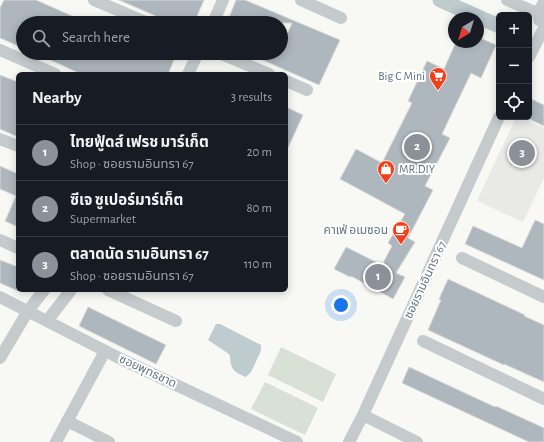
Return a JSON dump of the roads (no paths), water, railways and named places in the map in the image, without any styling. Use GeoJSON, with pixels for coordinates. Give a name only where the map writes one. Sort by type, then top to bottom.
{"type":"FeatureCollection","features":[{"type":"Feature","properties":{"kind":"street"},"geometry":{"type":"LineString","coordinates":[[94,0],[132,16]]}},
{"type":"Feature","properties":{"kind":"street"},"geometry":{"type":"LineString","coordinates":[[215,16],[223,0]]}},
{"type":"Feature","properties":{"kind":"street"},"geometry":{"type":"LineString","coordinates":[[301,0],[341,18]]}},
{"type":"Feature","properties":{"kind":"street"},"geometry":{"type":"LineString","coordinates":[[507,0],[541,15]]}},
{"type":"Feature","properties":{"kind":"street"},"geometry":{"type":"LineString","coordinates":[[532,50],[543,29],[541,15],[544,2]]}},
{"type":"Feature","properties":{"kind":"street"},"geometry":{"type":"LineString","coordinates":[[0,50],[16,57]]}},
{"type":"Feature","properties":{"kind":"street"},"geometry":{"type":"LineString","coordinates":[[23,60],[50,72]]}},
{"type":"Feature","properties":{"kind":"street"},"geometry":{"type":"LineString","coordinates":[[189,72],[195,60]]}},
{"type":"Feature","properties":{"kind":"street"},"geometry":{"type":"LineString","coordinates":[[236,60],[264,72]]}},
{"type":"Feature","properties":{"kind":"street"},"geometry":{"type":"LineString","coordinates":[[288,82],[307,90]]}},
{"type":"Feature","properties":{"kind":"street","name":"ซอยรามอินทรา 67"},"geometry":{"type":"LineString","coordinates":[[348,442],[363,415],[499,120]]}},
{"type":"Feature","properties":{"kind":"street"},"geometry":{"type":"LineString","coordinates":[[0,139],[16,145]]}},
{"type":"Feature","properties":{"kind":"street"},"geometry":{"type":"LineString","coordinates":[[0,240],[16,247]]}},
{"type":"Feature","properties":{"kind":"street"},"geometry":{"type":"LineString","coordinates":[[462,258],[544,297]]}},
{"type":"Feature","properties":{"kind":"street"},"geometry":{"type":"LineString","coordinates":[[0,358],[28,312],[43,292]]}},
{"type":"Feature","properties":{"kind":"street"},"geometry":{"type":"LineString","coordinates":[[47,321],[69,292]]}},
{"type":"Feature","properties":{"kind":"street"},"geometry":{"type":"LineString","coordinates":[[112,292],[176,321]]}},
{"type":"Feature","properties":{"kind":"street","name":"ซอยพุทธชาด"},"geometry":{"type":"LineString","coordinates":[[0,297],[105,351],[297,442]]}},
{"type":"Feature","properties":{"kind":"street"},"geometry":{"type":"LineString","coordinates":[[423,341],[544,399]]}},
{"type":"Feature","properties":{"kind":"street"},"geometry":{"type":"LineString","coordinates":[[56,442],[105,351]]}},
{"type":"Feature","properties":{"kind":"street"},"geometry":{"type":"LineString","coordinates":[[363,415],[417,442]]}},
{"type":"Feature","properties":{"kind":"street"},"geometry":{"type":"LineString","coordinates":[[67,421],[109,442]]}},
{"type":"Feature","properties":{"kind":"waterway"},"geometry":{"type":"LineString","coordinates":[[440,0],[496,25]]}},
{"type":"Feature","properties":{"kind":"place","name":"Big C Mini"},"geometry":{"type":"Point","coordinates":[438,91]}},
{"type":"Feature","properties":{"kind":"place","name":"ซีเจ ซูเปอร์มาร์เก็ต"},"geometry":{"type":"Point","coordinates":[417,147]}},
{"type":"Feature","properties":{"kind":"place","name":"ตลาดนัด รามอินทรา 67"},"geometry":{"type":"Point","coordinates":[522,153]}},
{"type":"Feature","properties":{"kind":"place","name":"MR.DIY"},"geometry":{"type":"Point","coordinates":[386,184]}},
{"type":"Feature","properties":{"kind":"place","name":"คาเฟ่ อเมซอน"},"geometry":{"type":"Point","coordinates":[401,245]}},
{"type":"Feature","properties":{"kind":"place","name":"ไทยฟู้ดส์ เฟรช มาร์เก็ต"},"geometry":{"type":"Point","coordinates":[378,277]}}]}
